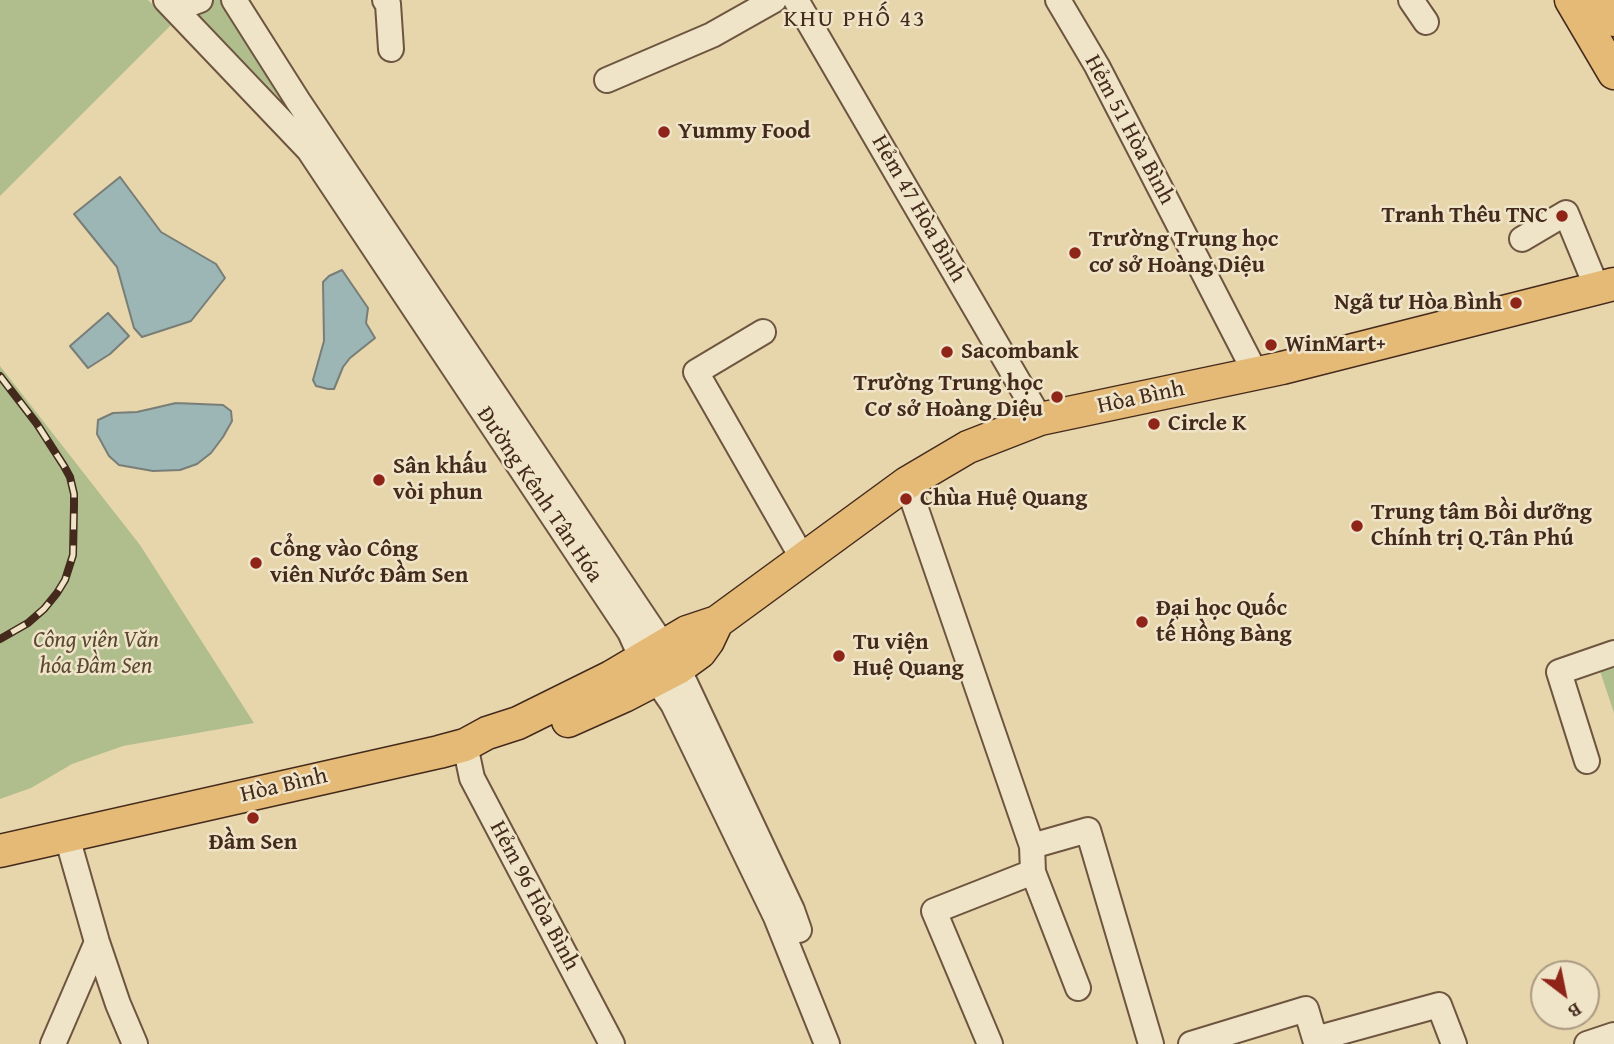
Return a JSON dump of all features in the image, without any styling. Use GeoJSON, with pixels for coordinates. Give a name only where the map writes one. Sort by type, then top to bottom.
{"type":"FeatureCollection","features":[{"type":"Feature","properties":{"kind":"main road"},"geometry":{"type":"LineString","coordinates":[[1571,0],[1614,73]]}},
{"type":"Feature","properties":{"kind":"main road"},"geometry":{"type":"LineString","coordinates":[[1603,0],[1614,20]]}},
{"type":"Feature","properties":{"kind":"main road","name":"Hòa Bình"},"geometry":{"type":"LineString","coordinates":[[67,837],[465,745],[497,752],[660,663],[700,652],[717,622],[907,483],[968,447],[1040,419],[1256,374],[1606,286]]}},
{"type":"Feature","properties":{"kind":"main road"},"geometry":{"type":"LineString","coordinates":[[0,851],[67,837]]}},
{"type":"Feature","properties":{"kind":"street"},"geometry":{"type":"LineString","coordinates":[[169,3],[184,6],[200,0]]}},
{"type":"Feature","properties":{"kind":"street","name":"Đường Kênh Tân Hóa"},"geometry":{"type":"LineString","coordinates":[[234,0],[660,663],[792,910],[844,1044]]}},
{"type":"Feature","properties":{"kind":"street"},"geometry":{"type":"LineString","coordinates":[[385,0],[388,4],[391,49]]}},
{"type":"Feature","properties":{"kind":"street"},"geometry":{"type":"LineString","coordinates":[[607,80],[712,35],[774,0]]}},
{"type":"Feature","properties":{"kind":"street","name":"Hẻm 47 Hòa Bình"},"geometry":{"type":"LineString","coordinates":[[796,0],[1040,419]]}},
{"type":"Feature","properties":{"kind":"street","name":"Hẻm 51 Hòa Bình"},"geometry":{"type":"LineString","coordinates":[[1058,0],[1102,76],[1256,374]]}},
{"type":"Feature","properties":{"kind":"street"},"geometry":{"type":"LineString","coordinates":[[1411,0],[1426,22]]}},
{"type":"Feature","properties":{"kind":"street","name":"Đường Kênh Tân Hóa"},"geometry":{"type":"LineString","coordinates":[[169,3],[309,150],[629,632],[660,663],[673,704],[770,905],[827,1044]]}},
{"type":"Feature","properties":{"kind":"street"},"geometry":{"type":"LineString","coordinates":[[1522,239],[1566,214],[1606,286]]}},
{"type":"Feature","properties":{"kind":"street"},"geometry":{"type":"LineString","coordinates":[[763,332],[695,372],[803,559]]}},
{"type":"Feature","properties":{"kind":"street"},"geometry":{"type":"LineString","coordinates":[[907,483],[1032,846],[1032,872],[1078,988]]}},
{"type":"Feature","properties":{"kind":"street"},"geometry":{"type":"LineString","coordinates":[[1587,761],[1559,672],[1614,653]]}},
{"type":"Feature","properties":{"kind":"street","name":"Hẻm 96 Hòa Bình"},"geometry":{"type":"LineString","coordinates":[[465,745],[472,778],[612,1044]]}},
{"type":"Feature","properties":{"kind":"street"},"geometry":{"type":"LineString","coordinates":[[1032,846],[1087,830],[1152,1044]]}},
{"type":"Feature","properties":{"kind":"street"},"geometry":{"type":"LineString","coordinates":[[67,837],[97,942],[135,1044]]}},
{"type":"Feature","properties":{"kind":"street"},"geometry":{"type":"LineString","coordinates":[[990,1044],[934,911],[1032,872]]}},
{"type":"Feature","properties":{"kind":"street"},"geometry":{"type":"LineString","coordinates":[[53,1044],[97,942]]}},
{"type":"Feature","properties":{"kind":"street"},"geometry":{"type":"LineString","coordinates":[[1191,1044],[1306,1009],[1315,1039],[1439,1005],[1454,1044]]}},
{"type":"Feature","properties":{"kind":"street"},"geometry":{"type":"LineString","coordinates":[[1587,1044],[1614,1035]]}},
{"type":"Feature","properties":{"kind":"green space"},"geometry":{"type":"Polygon","coordinates":[[[0,0],[148,0],[172,24],[0,196],[0,0]]]}},
{"type":"Feature","properties":{"kind":"green space"},"geometry":{"type":"Polygon","coordinates":[[[184,0],[221,0],[278,69],[298,117],[184,0]]]}},
{"type":"Feature","properties":{"kind":"green space","name":"Công viên Văn hóa Đầm Sen"},"geometry":{"type":"Polygon","coordinates":[[[0,366],[140,545],[254,723],[123,746],[72,764],[31,788],[0,799],[0,366]]]}},
{"type":"Feature","properties":{"kind":"green space"},"geometry":{"type":"Polygon","coordinates":[[[1614,666],[1614,713],[1600,671],[1614,666]]]}},
{"type":"Feature","properties":{"kind":"water"},"geometry":{"type":"Polygon","coordinates":[[[120,177],[161,232],[216,264],[225,278],[191,321],[142,337],[134,328],[117,267],[74,214],[120,177]]]}},
{"type":"Feature","properties":{"kind":"water"},"geometry":{"type":"Polygon","coordinates":[[[342,270],[368,308],[366,323],[375,338],[350,358],[334,389],[328,389],[316,386],[313,380],[324,341],[323,282],[342,270]]]}},
{"type":"Feature","properties":{"kind":"water"},"geometry":{"type":"Polygon","coordinates":[[[108,313],[129,336],[110,354],[88,368],[70,346],[108,313]]]}},
{"type":"Feature","properties":{"kind":"water"},"geometry":{"type":"Polygon","coordinates":[[[176,403],[223,405],[231,411],[232,421],[211,453],[197,464],[180,470],[153,471],[119,465],[109,456],[97,434],[98,420],[113,413],[137,412],[176,403]]]}},
{"type":"Feature","properties":{"kind":"railway"},"geometry":{"type":"LineString","coordinates":[[0,376],[37,424],[64,466],[74,494],[73,555],[65,580],[44,609],[28,623],[0,639]]}},
{"type":"Feature","properties":{"kind":"place","name":"Yummy Food"},"geometry":{"type":"Point","coordinates":[664,132]}},
{"type":"Feature","properties":{"kind":"place","name":"Tranh Thêu TNC"},"geometry":{"type":"Point","coordinates":[1562,216]}},
{"type":"Feature","properties":{"kind":"place","name":"Trường Trung học cơ sở Hoàng Diệu"},"geometry":{"type":"Point","coordinates":[1075,253]}},
{"type":"Feature","properties":{"kind":"place","name":"Ngã tư Hòa Bình"},"geometry":{"type":"Point","coordinates":[1516,303]}},
{"type":"Feature","properties":{"kind":"place","name":"WinMart+"},"geometry":{"type":"Point","coordinates":[1271,345]}},
{"type":"Feature","properties":{"kind":"place","name":"Sacombank"},"geometry":{"type":"Point","coordinates":[947,352]}},
{"type":"Feature","properties":{"kind":"place","name":"Trường Trung học Cơ sở Hoàng Diệu"},"geometry":{"type":"Point","coordinates":[1057,397]}},
{"type":"Feature","properties":{"kind":"place","name":"Circle K"},"geometry":{"type":"Point","coordinates":[1154,424]}},
{"type":"Feature","properties":{"kind":"place","name":"Sân khấu vòi phun"},"geometry":{"type":"Point","coordinates":[379,480]}},
{"type":"Feature","properties":{"kind":"place","name":"Chùa Huệ Quang"},"geometry":{"type":"Point","coordinates":[906,499]}},
{"type":"Feature","properties":{"kind":"place","name":"Trung tâm Bồi dưỡng Chính trị Q.Tân Phú"},"geometry":{"type":"Point","coordinates":[1357,526]}},
{"type":"Feature","properties":{"kind":"place","name":"Cổng vào Công viên Nước Đầm Sen"},"geometry":{"type":"Point","coordinates":[256,563]}},
{"type":"Feature","properties":{"kind":"place","name":"Đại học Quốc tế Hồng Bàng"},"geometry":{"type":"Point","coordinates":[1142,622]}},
{"type":"Feature","properties":{"kind":"place","name":"Tu viện Huệ Quang"},"geometry":{"type":"Point","coordinates":[839,656]}},
{"type":"Feature","properties":{"kind":"place","name":"Đầm Sen"},"geometry":{"type":"Point","coordinates":[253,818]}},
{"type":"Feature","properties":{"kind":"district","name":"KHU PHỐ 43"},"geometry":{"type":"Point","coordinates":[855,20]}}]}
